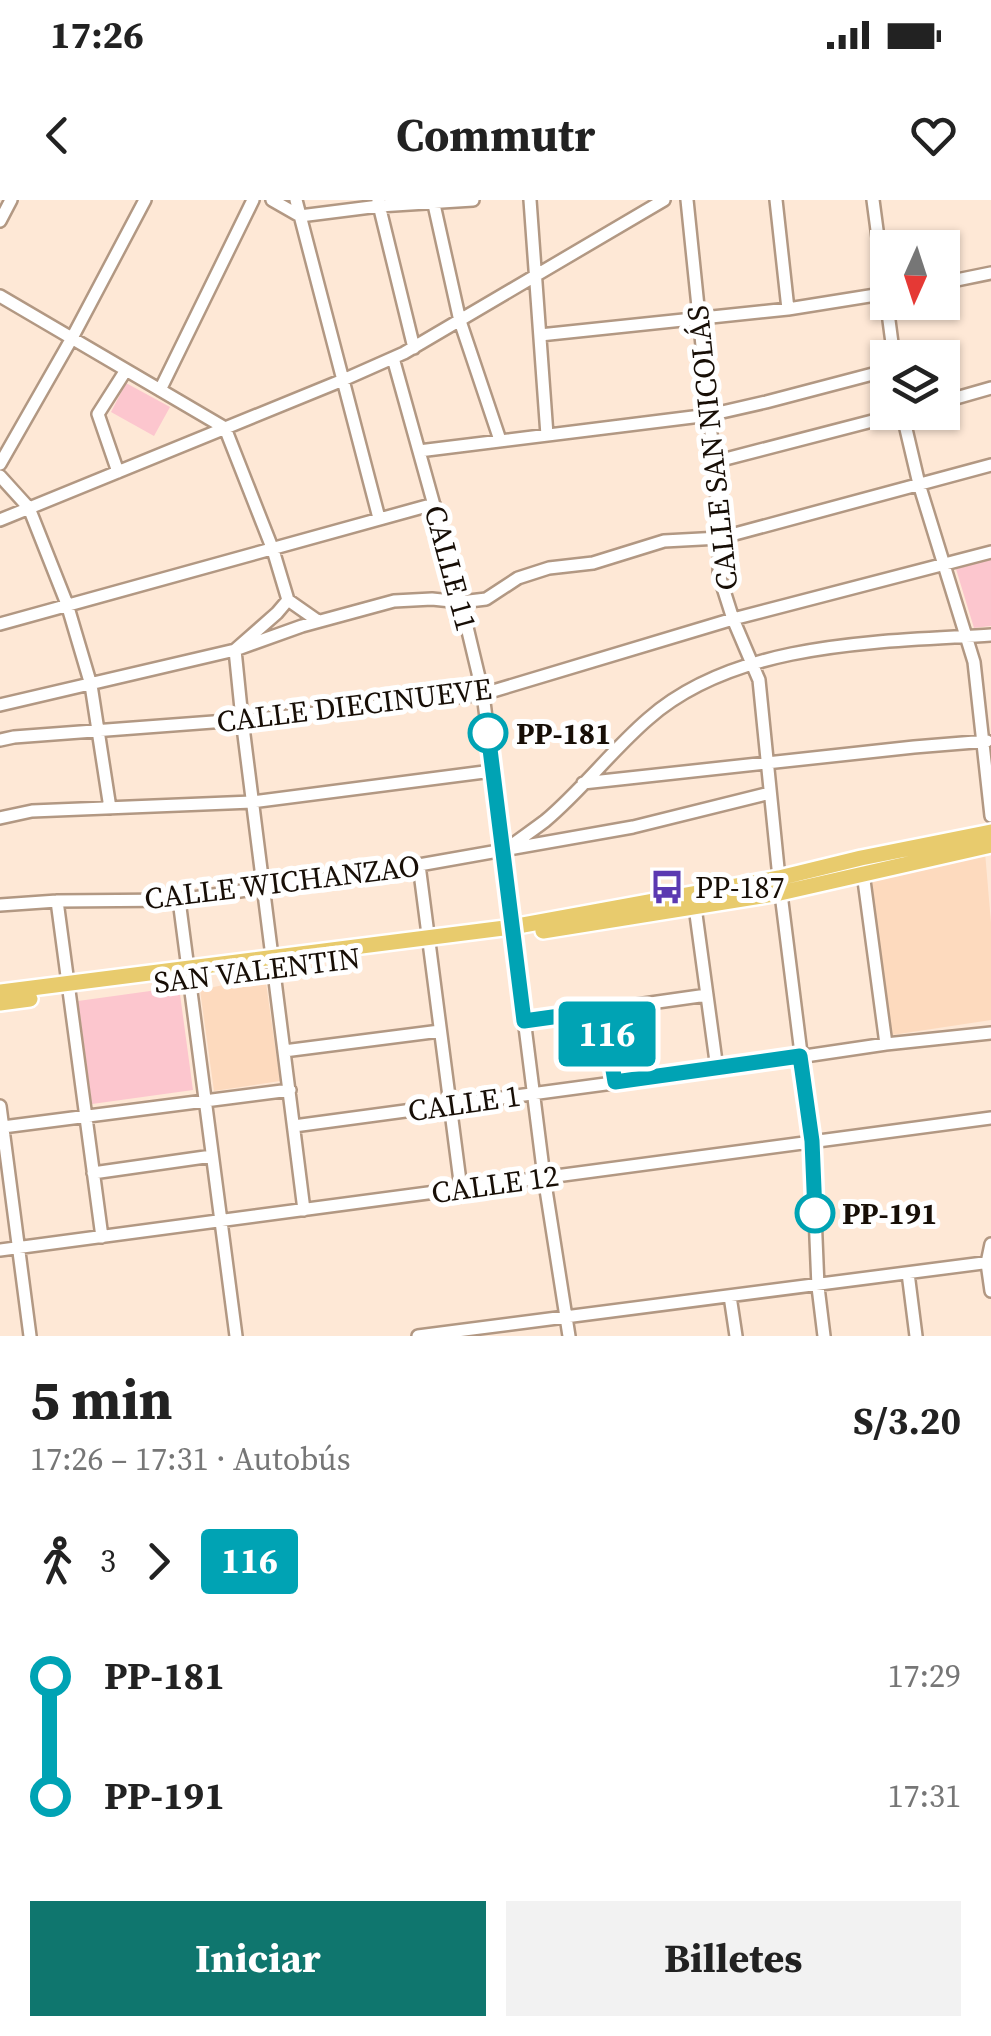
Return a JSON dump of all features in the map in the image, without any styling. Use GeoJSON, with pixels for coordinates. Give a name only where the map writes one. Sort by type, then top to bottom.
{"type":"FeatureCollection","features":[{"type":"Feature","properties":{"kind":"main road"},"geometry":{"type":"LineString","coordinates":[[513,931],[696,908],[779,886],[861,858],[991,832]]}},
{"type":"Feature","properties":{"kind":"main road"},"geometry":{"type":"LineString","coordinates":[[513,931],[863,873],[991,846]]}},
{"type":"Feature","properties":{"kind":"main road","name":"SAN VALENTIN"},"geometry":{"type":"LineString","coordinates":[[0,1003],[69,989],[513,931]]}},
{"type":"Feature","properties":{"kind":"main road","name":"SAN VALENTIN"},"geometry":{"type":"LineString","coordinates":[[0,992],[69,989]]}},
{"type":"Feature","properties":{"kind":"street"},"geometry":{"type":"LineString","coordinates":[[0,220],[11,200]]}},
{"type":"Feature","properties":{"kind":"street"},"geometry":{"type":"LineString","coordinates":[[0,464],[145,200]]}},
{"type":"Feature","properties":{"kind":"street"},"geometry":{"type":"LineString","coordinates":[[160,390],[253,200]]}},
{"type":"Feature","properties":{"kind":"street"},"geometry":{"type":"LineString","coordinates":[[272,200],[300,216],[378,203],[473,200]]}},
{"type":"Feature","properties":{"kind":"street"},"geometry":{"type":"LineString","coordinates":[[296,200],[379,518]]}},
{"type":"Feature","properties":{"kind":"street"},"geometry":{"type":"LineString","coordinates":[[530,200],[547,435]]}},
{"type":"Feature","properties":{"kind":"street"},"geometry":{"type":"LineString","coordinates":[[0,520],[414,348],[664,200]]}},
{"type":"Feature","properties":{"kind":"street","name":"CALLE SAN NICOLÁS"},"geometry":{"type":"LineString","coordinates":[[687,200],[714,462],[719,575],[758,680],[779,886],[812,1141],[824,1336]]}},
{"type":"Feature","properties":{"kind":"street"},"geometry":{"type":"LineString","coordinates":[[776,200],[788,309]]}},
{"type":"Feature","properties":{"kind":"street"},"geometry":{"type":"LineString","coordinates":[[873,200],[877,230]]}},
{"type":"Feature","properties":{"kind":"street"},"geometry":{"type":"LineString","coordinates":[[433,201],[460,322],[500,440]]}},
{"type":"Feature","properties":{"kind":"street"},"geometry":{"type":"LineString","coordinates":[[378,203],[414,348]]}},
{"type":"Feature","properties":{"kind":"street"},"geometry":{"type":"LineString","coordinates":[[960,279],[991,273]]}},
{"type":"Feature","properties":{"kind":"street"},"geometry":{"type":"LineString","coordinates":[[0,296],[225,428],[288,600],[318,622]]}},
{"type":"Feature","properties":{"kind":"street"},"geometry":{"type":"LineString","coordinates":[[540,335],[870,296]]}},
{"type":"Feature","properties":{"kind":"street","name":"CALLE 11"},"geometry":{"type":"LineString","coordinates":[[393,358],[483,694],[568,1336]]}},
{"type":"Feature","properties":{"kind":"street"},"geometry":{"type":"LineString","coordinates":[[118,472],[98,414],[126,370]]}},
{"type":"Feature","properties":{"kind":"street"},"geometry":{"type":"LineString","coordinates":[[419,451],[709,415],[870,375]]}},
{"type":"Feature","properties":{"kind":"street"},"geometry":{"type":"LineString","coordinates":[[960,397],[991,388]]}},
{"type":"Feature","properties":{"kind":"street"},"geometry":{"type":"LineString","coordinates":[[714,462],[870,422]]}},
{"type":"Feature","properties":{"kind":"street"},"geometry":{"type":"LineString","coordinates":[[908,430],[920,484],[974,662],[987,741],[991,816]]}},
{"type":"Feature","properties":{"kind":"street"},"geometry":{"type":"LineString","coordinates":[[0,706],[235,650],[394,601],[461,602],[486,598],[518,578],[549,568],[593,563],[664,541],[720,538],[991,465]]}},
{"type":"Feature","properties":{"kind":"street"},"geometry":{"type":"LineString","coordinates":[[0,476],[29,508],[67,604],[91,685],[110,808]]}},
{"type":"Feature","properties":{"kind":"street"},"geometry":{"type":"LineString","coordinates":[[0,624],[434,504]]}},
{"type":"Feature","properties":{"kind":"street","name":"CALLE DIECINUEVE"},"geometry":{"type":"LineString","coordinates":[[0,740],[280,718],[483,694],[733,619],[991,552]]}},
{"type":"Feature","properties":{"kind":"street"},"geometry":{"type":"LineString","coordinates":[[235,650],[288,600]]}},
{"type":"Feature","properties":{"kind":"street"},"geometry":{"type":"LineString","coordinates":[[503,852],[546,819],[650,716],[727,672],[751,663],[850,645],[991,635]]}},
{"type":"Feature","properties":{"kind":"street"},"geometry":{"type":"LineString","coordinates":[[235,650],[304,1210]]}},
{"type":"Feature","properties":{"kind":"street"},"geometry":{"type":"LineString","coordinates":[[583,784],[987,741]]}},
{"type":"Feature","properties":{"kind":"street"},"geometry":{"type":"LineString","coordinates":[[0,818],[32,811],[252,802],[492,771]]}},
{"type":"Feature","properties":{"kind":"street","name":"CALLE WICHANZAO"},"geometry":{"type":"LineString","coordinates":[[0,905],[179,900],[263,888],[503,852],[634,827],[770,794]]}},
{"type":"Feature","properties":{"kind":"street"},"geometry":{"type":"LineString","coordinates":[[419,865],[461,1188]]}},
{"type":"Feature","properties":{"kind":"street"},"geometry":{"type":"LineString","coordinates":[[863,873],[886,1044]]}},
{"type":"Feature","properties":{"kind":"street"},"geometry":{"type":"LineString","coordinates":[[179,900],[236,1336]]}},
{"type":"Feature","properties":{"kind":"street"},"geometry":{"type":"LineString","coordinates":[[57,901],[102,1237]]}},
{"type":"Feature","properties":{"kind":"street"},"geometry":{"type":"LineString","coordinates":[[696,908],[717,1069]]}},
{"type":"Feature","properties":{"kind":"street"},"geometry":{"type":"LineString","coordinates":[[524,1021],[707,995]]}},
{"type":"Feature","properties":{"kind":"street"},"geometry":{"type":"LineString","coordinates":[[639,1005],[649,1078]]}},
{"type":"Feature","properties":{"kind":"street"},"geometry":{"type":"LineString","coordinates":[[603,1010],[615,1082]]}},
{"type":"Feature","properties":{"kind":"street"},"geometry":{"type":"LineString","coordinates":[[284,1051],[440,1031]]}},
{"type":"Feature","properties":{"kind":"street","name":"CALLE 1"},"geometry":{"type":"LineString","coordinates":[[294,1126],[991,1033]]}},
{"type":"Feature","properties":{"kind":"street"},"geometry":{"type":"LineString","coordinates":[[3,1127],[290,1090]]}},
{"type":"Feature","properties":{"kind":"street"},"geometry":{"type":"LineString","coordinates":[[0,1106],[4,1166],[30,1336]]}},
{"type":"Feature","properties":{"kind":"street","name":"CALLE 12"},"geometry":{"type":"LineString","coordinates":[[0,1250],[991,1118]]}},
{"type":"Feature","properties":{"kind":"street"},"geometry":{"type":"LineString","coordinates":[[93,1172],[212,1156]]}},
{"type":"Feature","properties":{"kind":"street"},"geometry":{"type":"LineString","coordinates":[[991,1244],[991,1291]]}},
{"type":"Feature","properties":{"kind":"street"},"geometry":{"type":"LineString","coordinates":[[418,1336],[989,1263]]}},
{"type":"Feature","properties":{"kind":"street"},"geometry":{"type":"LineString","coordinates":[[908,1273],[916,1336]]}},
{"type":"Feature","properties":{"kind":"street"},"geometry":{"type":"LineString","coordinates":[[730,1296],[736,1336]]}},
{"type":"Feature","properties":{"kind":"shaded area"},"geometry":{"type":"Polygon","coordinates":[[[126,383],[170,407],[154,436],[111,412],[126,383]]]}},
{"type":"Feature","properties":{"kind":"shaded area"},"geometry":{"type":"Polygon","coordinates":[[[991,559],[991,626],[974,628],[956,569],[991,559]]]}},
{"type":"Feature","properties":{"kind":"shaded area"},"geometry":{"type":"Polygon","coordinates":[[[985,852],[991,923],[991,1020],[892,1035],[868,879],[985,852]]]}},
{"type":"Feature","properties":{"kind":"shaded area"},"geometry":{"type":"Polygon","coordinates":[[[265,976],[280,1081],[214,1091],[200,990],[265,976]]]}},
{"type":"Feature","properties":{"kind":"shaded area"},"geometry":{"type":"Polygon","coordinates":[[[179,987],[193,1090],[92,1104],[78,1001],[179,987]]]}},
{"type":"Feature","properties":{"kind":"bus line","name":"116"},"geometry":{"type":"LineString","coordinates":[[488,733],[524,1021],[603,1010],[615,1082],[800,1056],[812,1141],[815,1213]]}},
{"type":"Feature","properties":{"kind":"place","name":"PP-181"},"geometry":{"type":"Point","coordinates":[488,733]}},
{"type":"Feature","properties":{"kind":"place","name":"PP-187"},"geometry":{"type":"Point","coordinates":[667,887]}},
{"type":"Feature","properties":{"kind":"place","name":"PP-191"},"geometry":{"type":"Point","coordinates":[815,1213]}}]}
